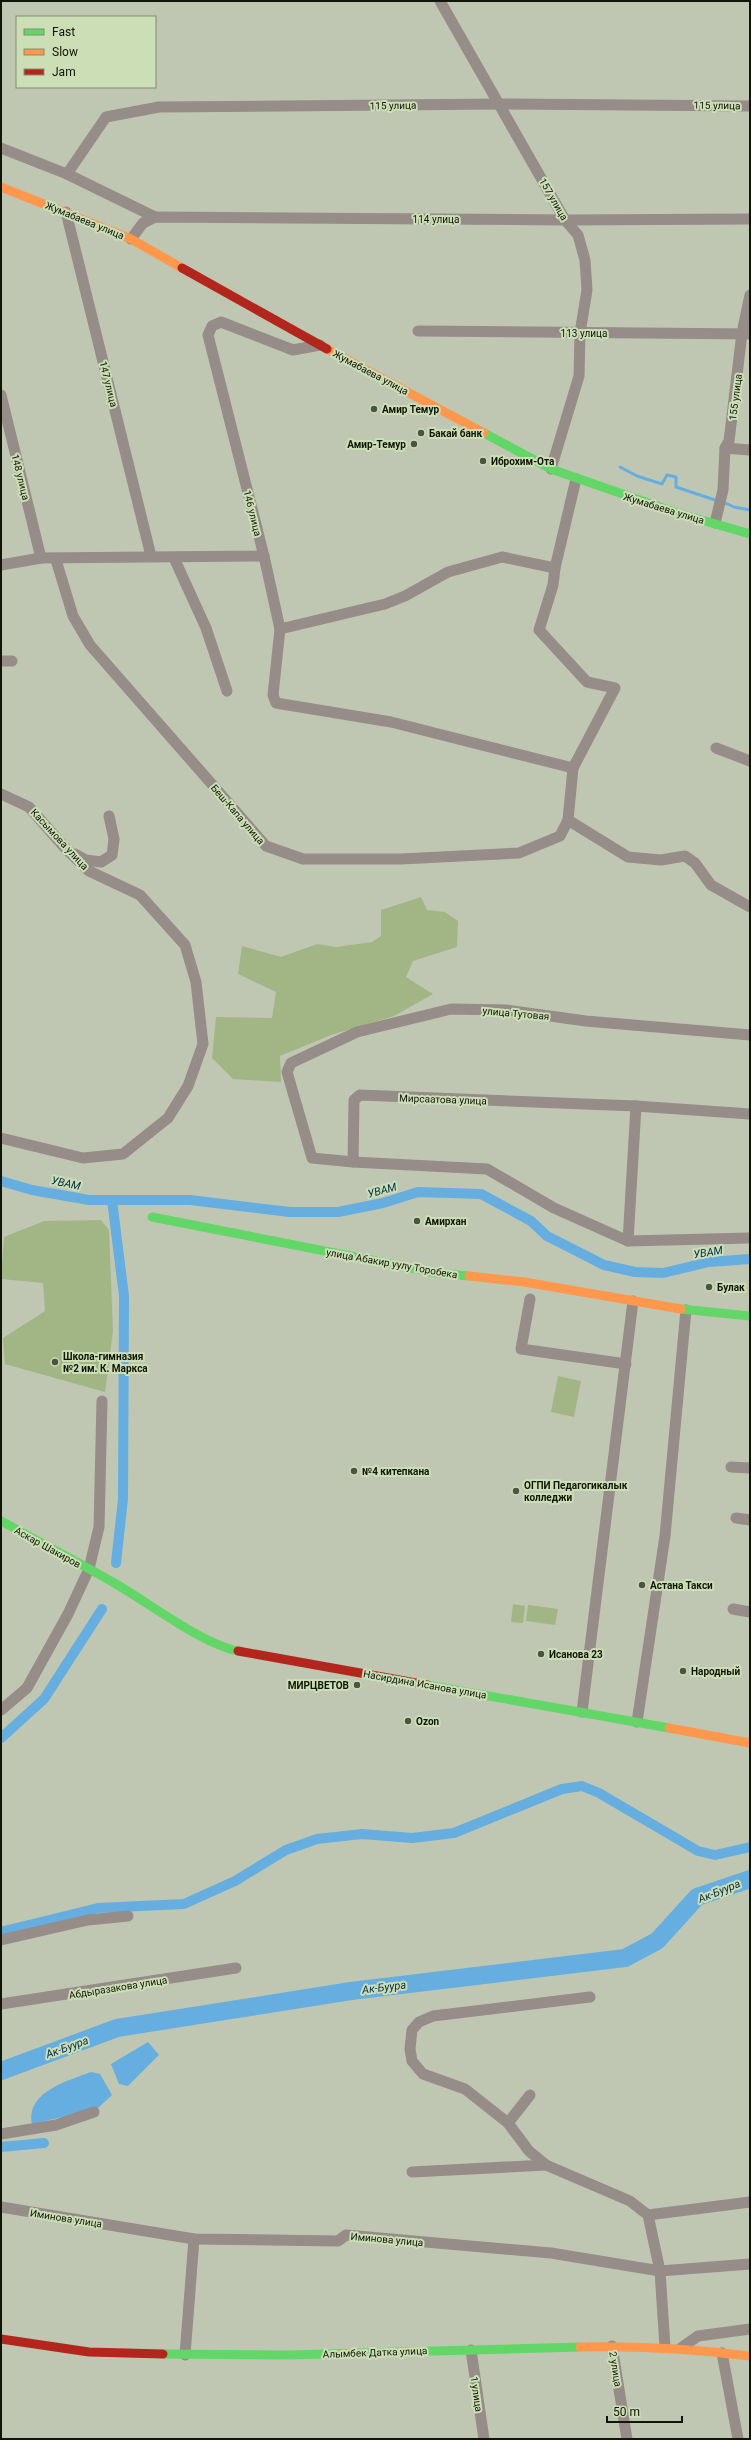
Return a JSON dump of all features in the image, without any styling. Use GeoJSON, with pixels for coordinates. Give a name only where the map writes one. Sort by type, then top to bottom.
{"type":"FeatureCollection","features":[{"type":"Feature","properties":{"kind":"main road","name":"Жумабаева улица"},"geometry":{"type":"LineString","coordinates":[[1,187],[131,238],[320,345],[551,469],[576,479],[750,534]]}},
{"type":"Feature","properties":{"kind":"main road","name":"улица Абакир уулу Торобека"},"geometry":{"type":"LineString","coordinates":[[152,1217],[437,1273],[524,1282],[686,1310],[750,1316]]}},
{"type":"Feature","properties":{"kind":"main road","name":"Аскар Шакиров"},"geometry":{"type":"LineString","coordinates":[[1,1521],[116,1584]]}},
{"type":"Feature","properties":{"kind":"main road","name":"Насирдина Исанова улица"},"geometry":{"type":"LineString","coordinates":[[116,1584],[189,1629],[229,1649],[750,1743]]}},
{"type":"Feature","properties":{"kind":"main road","name":"Алымбек Датка улица"},"geometry":{"type":"LineString","coordinates":[[1,2339],[89,2352],[185,2355],[288,2355],[612,2346],[681,2348],[750,2356]]}},
{"type":"Feature","properties":{"kind":"street","name":"157 улица"},"geometry":{"type":"LineString","coordinates":[[440,1],[565,220],[578,235],[585,260],[587,290],[580,333],[579,376],[551,469]]}},
{"type":"Feature","properties":{"kind":"street","name":"115 улица"},"geometry":{"type":"LineString","coordinates":[[67,174],[106,117],[124,112],[159,107],[500,104],[750,106]]}},
{"type":"Feature","properties":{"kind":"street"},"geometry":{"type":"LineString","coordinates":[[1,148],[67,174],[155,217]]}},
{"type":"Feature","properties":{"kind":"street","name":"147 улица"},"geometry":{"type":"LineString","coordinates":[[66,212],[151,556]]}},
{"type":"Feature","properties":{"kind":"street"},"geometry":{"type":"LineString","coordinates":[[131,238],[143,223],[155,217]]}},
{"type":"Feature","properties":{"kind":"street","name":"114 улица"},"geometry":{"type":"LineString","coordinates":[[155,217],[565,220],[750,218]]}},
{"type":"Feature","properties":{"kind":"street","name":"155 улица"},"geometry":{"type":"LineString","coordinates":[[714,523],[720,503],[725,448],[730,441],[746,334],[750,295]]}},
{"type":"Feature","properties":{"kind":"street","name":"146 улица"},"geometry":{"type":"LineString","coordinates":[[320,345],[293,350],[221,322],[212,326],[208,335],[264,556],[280,629],[273,695],[276,703],[392,722],[573,768]]}},
{"type":"Feature","properties":{"kind":"street","name":"113 улица"},"geometry":{"type":"LineString","coordinates":[[418,331],[746,334]]}},
{"type":"Feature","properties":{"kind":"street","name":"148 улица"},"geometry":{"type":"LineString","coordinates":[[1,395],[41,558]]}},
{"type":"Feature","properties":{"kind":"street"},"geometry":{"type":"LineString","coordinates":[[725,448],[750,450]]}},
{"type":"Feature","properties":{"kind":"street"},"geometry":{"type":"LineString","coordinates":[[573,768],[615,688],[587,682],[539,630],[554,585],[555,568],[576,479]]}},
{"type":"Feature","properties":{"kind":"street"},"geometry":{"type":"LineString","coordinates":[[1,565],[41,558],[56,560],[151,556],[174,558],[264,556]]}},
{"type":"Feature","properties":{"kind":"street"},"geometry":{"type":"LineString","coordinates":[[280,629],[386,604],[405,596],[448,572],[502,557],[555,568]]}},
{"type":"Feature","properties":{"kind":"street"},"geometry":{"type":"LineString","coordinates":[[174,558],[206,628],[227,691]]}},
{"type":"Feature","properties":{"kind":"street","name":"Беш-Капа улица"},"geometry":{"type":"LineString","coordinates":[[56,560],[73,616],[90,646],[266,846],[303,859],[401,859],[520,853],[560,836],[568,820],[573,768]]}},
{"type":"Feature","properties":{"kind":"street"},"geometry":{"type":"LineString","coordinates":[[716,748],[750,761]]}},
{"type":"Feature","properties":{"kind":"street","name":"Касымова улица"},"geometry":{"type":"LineString","coordinates":[[1,794],[29,807],[66,849],[89,871],[140,896],[185,944],[196,982],[203,1044],[188,1086],[168,1118],[123,1154],[83,1158],[1,1138]]}},
{"type":"Feature","properties":{"kind":"street"},"geometry":{"type":"LineString","coordinates":[[66,849],[86,860],[101,862],[112,855],[114,839],[109,816]]}},
{"type":"Feature","properties":{"kind":"street"},"geometry":{"type":"LineString","coordinates":[[568,820],[628,857],[661,860],[685,856],[695,864],[711,885],[750,907]]}},
{"type":"Feature","properties":{"kind":"street","name":"улица Тутовая"},"geometry":{"type":"LineString","coordinates":[[353,1162],[312,1158],[286,1072],[291,1063],[357,1032],[451,1009],[506,1010],[586,1021],[750,1035]]}},
{"type":"Feature","properties":{"kind":"street","name":"Мирсаатова улица"},"geometry":{"type":"LineString","coordinates":[[353,1162],[354,1100],[360,1095],[636,1106],[750,1114]]}},
{"type":"Feature","properties":{"kind":"street"},"geometry":{"type":"LineString","coordinates":[[628,1241],[636,1106]]}},
{"type":"Feature","properties":{"kind":"street"},"geometry":{"type":"LineString","coordinates":[[353,1162],[487,1169],[554,1208],[628,1241],[750,1238]]}},
{"type":"Feature","properties":{"kind":"street"},"geometry":{"type":"LineString","coordinates":[[530,1299],[521,1349],[626,1364]]}},
{"type":"Feature","properties":{"kind":"street"},"geometry":{"type":"LineString","coordinates":[[582,1712],[614,1442],[626,1364],[633,1301]]}},
{"type":"Feature","properties":{"kind":"street"},"geometry":{"type":"LineString","coordinates":[[637,1722],[665,1536],[686,1310]]}},
{"type":"Feature","properties":{"kind":"street"},"geometry":{"type":"LineString","coordinates":[[1,1710],[27,1688],[92,1571],[99,1527],[102,1401]]}},
{"type":"Feature","properties":{"kind":"street"},"geometry":{"type":"LineString","coordinates":[[731,1467],[750,1468]]}},
{"type":"Feature","properties":{"kind":"street"},"geometry":{"type":"LineString","coordinates":[[736,1518],[750,1520]]}},
{"type":"Feature","properties":{"kind":"street"},"geometry":{"type":"LineString","coordinates":[[733,1610],[750,1612]]}},
{"type":"Feature","properties":{"kind":"street"},"geometry":{"type":"LineString","coordinates":[[1,1940],[88,1920],[128,1916]]}},
{"type":"Feature","properties":{"kind":"street","name":"Абдыразакова улица"},"geometry":{"type":"LineString","coordinates":[[1,2004],[236,1968]]}},
{"type":"Feature","properties":{"kind":"street"},"geometry":{"type":"LineString","coordinates":[[590,1997],[433,2016],[419,2022],[412,2030],[410,2049],[412,2061],[423,2074],[466,2089],[508,2123],[529,2151],[546,2165],[630,2201],[648,2215],[660,2271],[665,2347]]}},
{"type":"Feature","properties":{"kind":"street"},"geometry":{"type":"LineString","coordinates":[[508,2123],[530,2095]]}},
{"type":"Feature","properties":{"kind":"street"},"geometry":{"type":"LineString","coordinates":[[1,2134],[56,2125],[94,2112]]}},
{"type":"Feature","properties":{"kind":"street"},"geometry":{"type":"LineString","coordinates":[[412,2172],[546,2165]]}},
{"type":"Feature","properties":{"kind":"street"},"geometry":{"type":"LineString","coordinates":[[648,2215],[750,2202]]}},
{"type":"Feature","properties":{"kind":"street","name":"Иминова улица"},"geometry":{"type":"LineString","coordinates":[[1,2207],[194,2239],[338,2241],[346,2235],[551,2253],[660,2271],[750,2264]]}},
{"type":"Feature","properties":{"kind":"street"},"geometry":{"type":"LineString","coordinates":[[185,2355],[194,2239]]}},
{"type":"Feature","properties":{"kind":"street"},"geometry":{"type":"LineString","coordinates":[[681,2348],[698,2336],[750,2329]]}},
{"type":"Feature","properties":{"kind":"street","name":"2 улица"},"geometry":{"type":"LineString","coordinates":[[612,2346],[627,2439]]}},
{"type":"Feature","properties":{"kind":"street","name":"1 улица"},"geometry":{"type":"LineString","coordinates":[[471,2350],[484,2439]]}},
{"type":"Feature","properties":{"kind":"street"},"geometry":{"type":"LineString","coordinates":[[722,2353],[738,2439]]}},
{"type":"Feature","properties":{"kind":"green space"},"geometry":{"type":"Polygon","coordinates":[[[421,897],[427,910],[445,912],[458,921],[457,947],[413,961],[406,977],[433,994],[394,1016],[331,1035],[280,1056],[281,1082],[233,1079],[212,1058],[216,1017],[272,1018],[276,992],[238,974],[242,946],[281,957],[317,944],[336,947],[372,942],[381,936],[381,910],[421,897]]]}},
{"type":"Feature","properties":{"kind":"green space","name":"Школа-гимназия №2 им. К. Маркса"},"geometry":{"type":"Polygon","coordinates":[[[101,1220],[109,1230],[113,1331],[105,1392],[5,1364],[3,1338],[45,1311],[43,1283],[1,1279],[4,1237],[44,1221],[101,1220]]]}},
{"type":"Feature","properties":{"kind":"green space"},"geometry":{"type":"Polygon","coordinates":[[[558,1376],[581,1381],[574,1417],[551,1412],[558,1376]]]}},
{"type":"Feature","properties":{"kind":"green space"},"geometry":{"type":"Polygon","coordinates":[[[513,1604],[525,1606],[523,1623],[511,1622],[513,1604]]]}},
{"type":"Feature","properties":{"kind":"green space"},"geometry":{"type":"Polygon","coordinates":[[[528,1605],[558,1609],[555,1625],[526,1621],[528,1605]]]}},
{"type":"Feature","properties":{"kind":"water"},"geometry":{"type":"Polygon","coordinates":[[[148,2042],[159,2055],[128,2086],[119,2084],[111,2064],[148,2042]]]}},
{"type":"Feature","properties":{"kind":"water"},"geometry":{"type":"Polygon","coordinates":[[[91,2072],[100,2074],[112,2095],[97,2109],[32,2124],[32,2113],[35,2104],[42,2096],[50,2089],[60,2084],[91,2072]]]}},
{"type":"Feature","properties":{"kind":"waterway"},"geometry":{"type":"LineString","coordinates":[[620,467],[637,476],[662,484],[667,475],[676,477],[676,487],[718,501]]}},
{"type":"Feature","properties":{"kind":"waterway"},"geometry":{"type":"LineString","coordinates":[[723,502],[734,507],[750,510]]}},
{"type":"Feature","properties":{"kind":"waterway","name":"УВАМ"},"geometry":{"type":"LineString","coordinates":[[1,1181],[32,1190],[89,1200],[190,1200],[290,1212],[338,1212],[383,1203],[418,1192],[481,1194],[531,1221],[547,1236],[604,1265],[635,1272],[663,1273],[709,1262],[750,1259]]}},
{"type":"Feature","properties":{"kind":"waterway"},"geometry":{"type":"LineString","coordinates":[[112,1200],[124,1296],[123,1499],[116,1563]]}},
{"type":"Feature","properties":{"kind":"waterway"},"geometry":{"type":"LineString","coordinates":[[1,1738],[44,1699],[102,1609]]}},
{"type":"Feature","properties":{"kind":"waterway"},"geometry":{"type":"LineString","coordinates":[[1,1932],[98,1908],[184,1904],[235,1881],[286,1850],[317,1839],[362,1834],[412,1838],[454,1833],[562,1789],[582,1786],[599,1793],[698,1851],[715,1855],[750,1847]]}},
{"type":"Feature","properties":{"kind":"waterway","name":"Ак-Буура"},"geometry":{"type":"LineString","coordinates":[[1,2071],[117,2028],[351,1991],[625,1958],[657,1941],[697,1897],[750,1879]]}},
{"type":"Feature","properties":{"kind":"waterway"},"geometry":{"type":"LineString","coordinates":[[1,2147],[44,2143]]}},
{"type":"Feature","properties":{"kind":"traffic: fast"},"geometry":{"type":"LineString","coordinates":[[484,433],[551,469],[677,513],[750,534]]}},
{"type":"Feature","properties":{"kind":"traffic: fast"},"geometry":{"type":"LineString","coordinates":[[152,1217],[437,1273],[469,1276]]}},
{"type":"Feature","properties":{"kind":"traffic: fast"},"geometry":{"type":"LineString","coordinates":[[681,1309],[750,1316]]}},
{"type":"Feature","properties":{"kind":"traffic: fast"},"geometry":{"type":"LineString","coordinates":[[1,1521],[116,1584],[192,1632],[224,1647],[238,1651]]}},
{"type":"Feature","properties":{"kind":"traffic: fast"},"geometry":{"type":"LineString","coordinates":[[427,1685],[669,1728]]}},
{"type":"Feature","properties":{"kind":"traffic: fast"},"geometry":{"type":"LineString","coordinates":[[163,2354],[288,2355],[580,2347]]}},
{"type":"Feature","properties":{"kind":"traffic: slow"},"geometry":{"type":"LineString","coordinates":[[1,187],[131,239],[182,268]]}},
{"type":"Feature","properties":{"kind":"traffic: slow"},"geometry":{"type":"LineString","coordinates":[[327,349],[484,433]]}},
{"type":"Feature","properties":{"kind":"traffic: slow"},"geometry":{"type":"LineString","coordinates":[[469,1276],[524,1282],[681,1309]]}},
{"type":"Feature","properties":{"kind":"traffic: slow"},"geometry":{"type":"LineString","coordinates":[[669,1728],[750,1743]]}},
{"type":"Feature","properties":{"kind":"traffic: slow"},"geometry":{"type":"LineString","coordinates":[[580,2347],[665,2348],[750,2356]]}},
{"type":"Feature","properties":{"kind":"traffic: jam"},"geometry":{"type":"LineString","coordinates":[[182,268],[327,349]]}},
{"type":"Feature","properties":{"kind":"traffic: jam"},"geometry":{"type":"LineString","coordinates":[[238,1651],[427,1685]]}},
{"type":"Feature","properties":{"kind":"traffic: jam"},"geometry":{"type":"LineString","coordinates":[[1,2339],[89,2352],[163,2354]]}},
{"type":"Feature","properties":{"kind":"place","name":"Амир Темур"},"geometry":{"type":"Point","coordinates":[374,409]}},
{"type":"Feature","properties":{"kind":"place","name":"Бакай банк"},"geometry":{"type":"Point","coordinates":[421,433]}},
{"type":"Feature","properties":{"kind":"place","name":"Амир-Темур"},"geometry":{"type":"Point","coordinates":[414,444]}},
{"type":"Feature","properties":{"kind":"place","name":"Иброхим-Ота"},"geometry":{"type":"Point","coordinates":[483,461]}},
{"type":"Feature","properties":{"kind":"place","name":"Амирхан"},"geometry":{"type":"Point","coordinates":[417,1221]}},
{"type":"Feature","properties":{"kind":"place","name":"Булак"},"geometry":{"type":"Point","coordinates":[709,1287]}},
{"type":"Feature","properties":{"kind":"place","name":"Школа-гимназия №2 им. К. Маркса"},"geometry":{"type":"Point","coordinates":[55,1362]}},
{"type":"Feature","properties":{"kind":"place","name":"№4 китепкана"},"geometry":{"type":"Point","coordinates":[354,1471]}},
{"type":"Feature","properties":{"kind":"place","name":"ОГПИ Педагогикалык колледжи"},"geometry":{"type":"Point","coordinates":[516,1491]}},
{"type":"Feature","properties":{"kind":"place","name":"Астана Такси"},"geometry":{"type":"Point","coordinates":[642,1585]}},
{"type":"Feature","properties":{"kind":"place","name":"Исанова 23"},"geometry":{"type":"Point","coordinates":[541,1654]}},
{"type":"Feature","properties":{"kind":"place","name":"Народный"},"geometry":{"type":"Point","coordinates":[683,1671]}},
{"type":"Feature","properties":{"kind":"place","name":"МИРЦВЕТОВ"},"geometry":{"type":"Point","coordinates":[357,1685]}},
{"type":"Feature","properties":{"kind":"place","name":"Ozon"},"geometry":{"type":"Point","coordinates":[408,1721]}}]}
